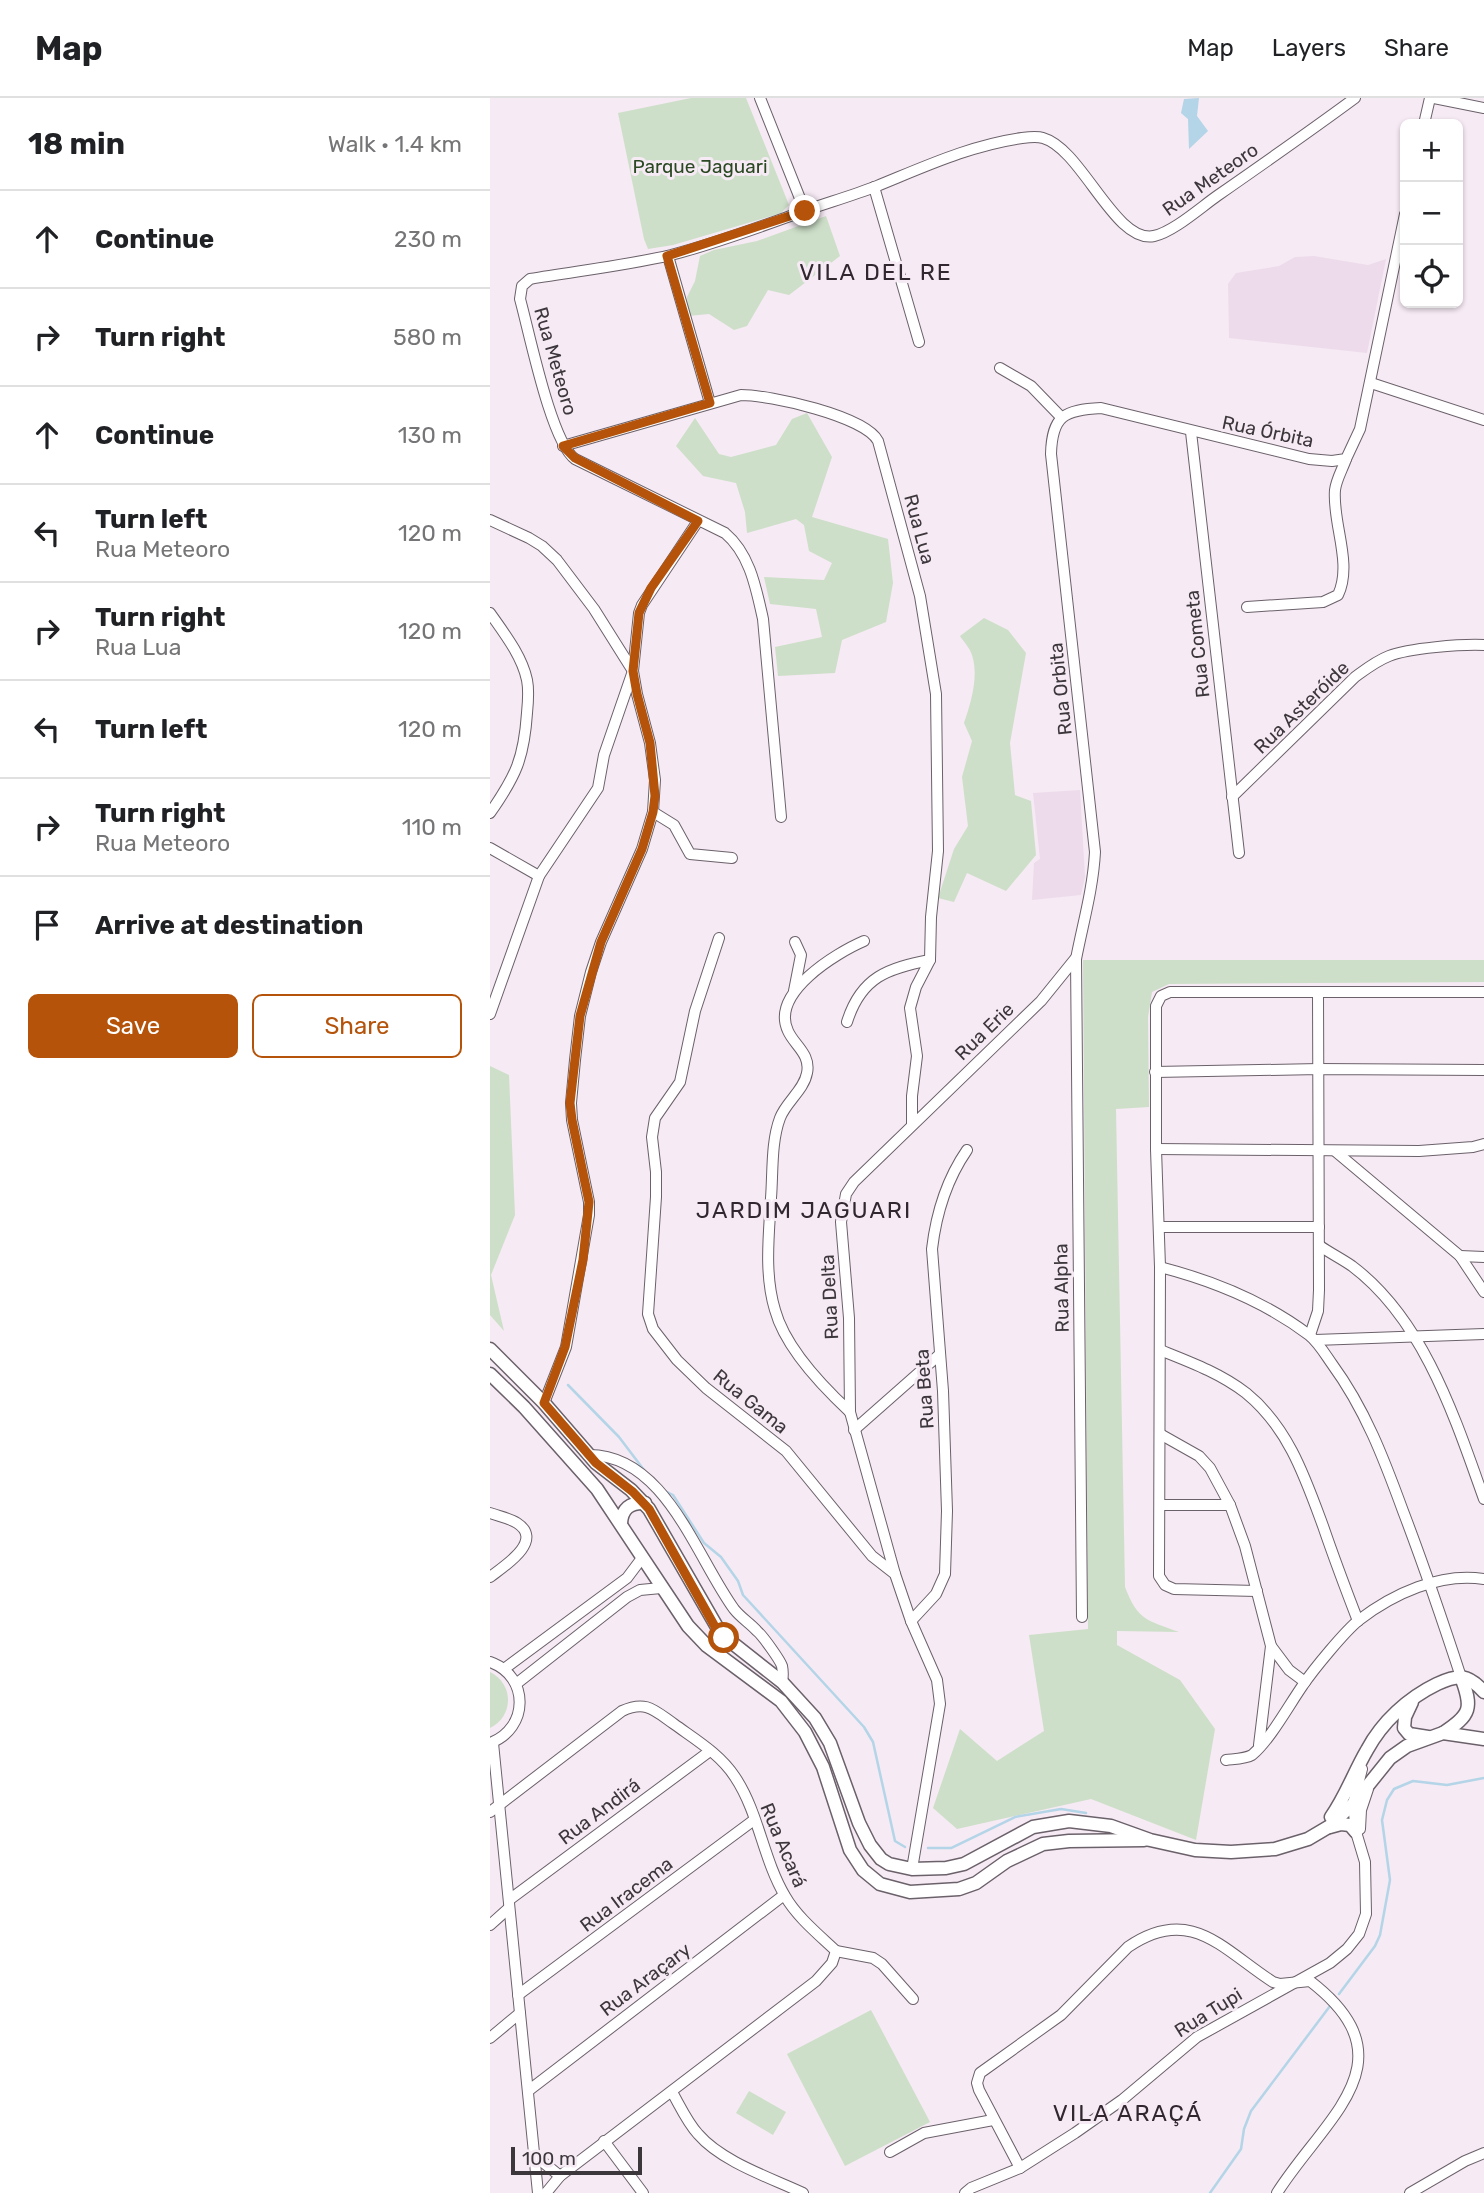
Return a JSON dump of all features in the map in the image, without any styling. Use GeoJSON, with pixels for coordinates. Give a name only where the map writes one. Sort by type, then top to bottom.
{"type":"FeatureCollection","features":[{"type":"Feature","properties":{"kind":"main road"},"geometry":{"type":"LineString","coordinates":[[491,1352],[544,1403],[588,1455],[645,1503],[724,1638],[782,1682],[815,1718],[830,1743],[859,1823],[870,1845],[881,1859],[889,1864],[912,1869],[946,1868],[977,1859],[1006,1840],[1033,1827],[1069,1821],[1111,1826],[1150,1840],[1195,1850],[1231,1853],[1275,1849],[1308,1839],[1341,1824],[1350,1825],[1356,1832]]}},
{"type":"Feature","properties":{"kind":"main road"},"geometry":{"type":"LineString","coordinates":[[490,1374],[524,1407],[597,1489],[688,1626],[707,1646],[781,1701],[805,1732],[823,1768],[850,1850],[863,1870],[880,1884],[910,1892],[960,1889],[976,1883],[1007,1861],[1043,1844],[1150,1840]]}},
{"type":"Feature","properties":{"kind":"main road"},"geometry":{"type":"LineString","coordinates":[[621,1523],[622,1513],[630,1505],[645,1503]]}},
{"type":"Feature","properties":{"kind":"main road"},"geometry":{"type":"LineString","coordinates":[[688,1626],[702,1623],[707,1612]]}},
{"type":"Feature","properties":{"kind":"main road"},"geometry":{"type":"LineString","coordinates":[[1324,1830],[1343,1799],[1367,1749],[1387,1722],[1414,1698],[1436,1685],[1461,1677],[1471,1679],[1484,1692]]}},
{"type":"Feature","properties":{"kind":"main road"},"geometry":{"type":"LineString","coordinates":[[1324,1830],[1353,1804],[1380,1768],[1397,1751],[1443,1733],[1458,1723],[1468,1710],[1469,1700],[1461,1677]]}},
{"type":"Feature","properties":{"kind":"main road"},"geometry":{"type":"LineString","coordinates":[[1414,1698],[1405,1717],[1404,1728],[1409,1734],[1428,1737]]}},
{"type":"Feature","properties":{"kind":"main road"},"geometry":{"type":"LineString","coordinates":[[1443,1733],[1484,1739]]}},
{"type":"Feature","properties":{"kind":"main road"},"geometry":{"type":"LineString","coordinates":[[880,1884],[877,1877],[879,1869],[889,1864]]}},
{"type":"Feature","properties":{"kind":"main road"},"geometry":{"type":"LineString","coordinates":[[946,1868],[953,1878],[948,1889]]}},
{"type":"Feature","properties":{"kind":"street"},"geometry":{"type":"LineString","coordinates":[[760,98],[805,211]]}},
{"type":"Feature","properties":{"kind":"street","name":"Rua Meteoro"},"geometry":{"type":"LineString","coordinates":[[781,817],[768,659],[757,592],[740,548],[725,533],[575,458],[563,446],[549,407],[520,299],[522,286],[530,279],[667,256],[805,211],[987,145],[1038,136],[1046,138],[1061,149],[1130,230],[1150,237],[1191,215],[1355,98]]}},
{"type":"Feature","properties":{"kind":"street"},"geometry":{"type":"LineString","coordinates":[[1426,119],[1432,98],[1484,108]]}},
{"type":"Feature","properties":{"kind":"street"},"geometry":{"type":"LineString","coordinates":[[874,187],[919,342]]}},
{"type":"Feature","properties":{"kind":"street"},"geometry":{"type":"LineString","coordinates":[[1247,607],[1323,602],[1338,595],[1342,579],[1342,557],[1335,492],[1346,458],[1360,429],[1400,239]]}},
{"type":"Feature","properties":{"kind":"street"},"geometry":{"type":"LineString","coordinates":[[667,256],[710,403]]}},
{"type":"Feature","properties":{"kind":"street"},"geometry":{"type":"LineString","coordinates":[[1000,368],[1031,386],[1061,417]]}},
{"type":"Feature","properties":{"kind":"street"},"geometry":{"type":"LineString","coordinates":[[1371,383],[1484,420]]}},
{"type":"Feature","properties":{"kind":"street","name":"Rua Lua"},"geometry":{"type":"LineString","coordinates":[[563,446],[741,395],[769,398],[852,421],[875,434],[920,596],[936,694],[935,761],[939,819],[930,960]]}},
{"type":"Feature","properties":{"kind":"street","name":"Rua Órbita"},"geometry":{"type":"LineString","coordinates":[[1061,417],[1076,410],[1101,408],[1309,459],[1332,461],[1346,458]]}},
{"type":"Feature","properties":{"kind":"street","name":"Rua Orbita"},"geometry":{"type":"LineString","coordinates":[[1061,417],[1051,436],[1051,454],[1095,852],[1088,906],[1076,958]]}},
{"type":"Feature","properties":{"kind":"street","name":"Rua Cometa"},"geometry":{"type":"LineString","coordinates":[[1191,432],[1239,853]]}},
{"type":"Feature","properties":{"kind":"street"},"geometry":{"type":"LineString","coordinates":[[490,520],[529,538],[557,560],[594,609],[633,671],[650,743],[655,780],[653,812],[642,849],[601,942],[580,1016],[570,1103],[589,1202],[589,1215],[583,1260],[565,1347],[544,1403]]}},
{"type":"Feature","properties":{"kind":"street"},"geometry":{"type":"LineString","coordinates":[[491,1009],[539,876],[598,788],[604,755],[633,671],[642,605],[698,521]]}},
{"type":"Feature","properties":{"kind":"street"},"geometry":{"type":"LineString","coordinates":[[490,614],[522,666],[528,682],[528,705],[520,762],[510,785],[490,813]]}},
{"type":"Feature","properties":{"kind":"street","name":"Rua Asteróide"},"geometry":{"type":"LineString","coordinates":[[1232,797],[1355,677],[1370,666],[1403,652],[1484,645]]}},
{"type":"Feature","properties":{"kind":"street"},"geometry":{"type":"LineString","coordinates":[[653,812],[674,825],[690,854],[732,858]]}},
{"type":"Feature","properties":{"kind":"street"},"geometry":{"type":"LineString","coordinates":[[490,848],[539,876]]}},
{"type":"Feature","properties":{"kind":"street","name":"Rua Gama"},"geometry":{"type":"LineString","coordinates":[[719,938],[695,1011],[680,1082],[654,1118],[652,1137],[656,1197],[648,1314],[653,1329],[677,1360],[706,1388],[786,1451],[872,1556],[895,1574]]}},
{"type":"Feature","properties":{"kind":"street"},"geometry":{"type":"LineString","coordinates":[[850,1412],[819,1381],[779,1323],[768,1269],[769,1223],[776,1134],[780,1119],[802,1085],[808,1069],[804,1054],[785,1023],[785,1013],[794,994],[806,979],[844,949],[864,941]]}},
{"type":"Feature","properties":{"kind":"street"},"geometry":{"type":"LineString","coordinates":[[794,994],[801,959],[800,949],[795,942]]}},
{"type":"Feature","properties":{"kind":"street","name":"Rua Erie"},"geometry":{"type":"LineString","coordinates":[[912,1124],[1041,1001],[1076,958]]}},
{"type":"Feature","properties":{"kind":"street","name":"Rua Alpha"},"geometry":{"type":"LineString","coordinates":[[1076,958],[1082,1617]]}},
{"type":"Feature","properties":{"kind":"street"},"geometry":{"type":"LineString","coordinates":[[847,1021],[859,995],[884,971],[930,960]]}},
{"type":"Feature","properties":{"kind":"street"},"geometry":{"type":"LineString","coordinates":[[912,1124],[917,1056],[911,999],[930,960]]}},
{"type":"Feature","properties":{"kind":"street"},"geometry":{"type":"LineString","coordinates":[[1257,1591],[1187,1590],[1165,1585],[1159,1576],[1160,1267],[1156,1149],[1156,1006],[1165,993],[1484,992]]}},
{"type":"Feature","properties":{"kind":"street"},"geometry":{"type":"LineString","coordinates":[[1312,1338],[1318,1311],[1320,1246],[1318,993]]}},
{"type":"Feature","properties":{"kind":"street"},"geometry":{"type":"LineString","coordinates":[[1156,1073],[1319,1069],[1484,1070]]}},
{"type":"Feature","properties":{"kind":"street","name":"Rua Delta"},"geometry":{"type":"LineString","coordinates":[[895,1574],[850,1412],[849,1318],[841,1222],[846,1194],[912,1124]]}},
{"type":"Feature","properties":{"kind":"street"},"geometry":{"type":"LineString","coordinates":[[1156,1149],[1419,1151],[1484,1144]]}},
{"type":"Feature","properties":{"kind":"street","name":"Rua Beta"},"geometry":{"type":"LineString","coordinates":[[911,1621],[936,1594],[945,1574],[946,1498],[932,1250],[934,1228],[956,1166],[967,1150]]}},
{"type":"Feature","properties":{"kind":"street"},"geometry":{"type":"LineString","coordinates":[[1335,1150],[1460,1256],[1484,1292]]}},
{"type":"Feature","properties":{"kind":"street"},"geometry":{"type":"LineString","coordinates":[[1159,1227],[1320,1227]]}},
{"type":"Feature","properties":{"kind":"street"},"geometry":{"type":"LineString","coordinates":[[1320,1246],[1353,1267],[1376,1289],[1415,1338],[1442,1387],[1484,1499]]}},
{"type":"Feature","properties":{"kind":"street"},"geometry":{"type":"LineString","coordinates":[[1460,1256],[1484,1257]]}},
{"type":"Feature","properties":{"kind":"street"},"geometry":{"type":"LineString","coordinates":[[1160,1267],[1205,1278],[1255,1301],[1312,1338],[1346,1382],[1372,1430],[1430,1584],[1461,1677]]}},
{"type":"Feature","properties":{"kind":"street"},"geometry":{"type":"LineString","coordinates":[[1312,1338],[1484,1335]]}},
{"type":"Feature","properties":{"kind":"street"},"geometry":{"type":"LineString","coordinates":[[1160,1350],[1208,1369],[1244,1392],[1287,1439],[1307,1483],[1358,1622]]}},
{"type":"Feature","properties":{"kind":"street"},"geometry":{"type":"LineString","coordinates":[[854,1430],[939,1355]]}},
{"type":"Feature","properties":{"kind":"street"},"geometry":{"type":"LineString","coordinates":[[1160,1434],[1199,1456],[1210,1468],[1230,1505],[1271,1646],[1259,1745]]}},
{"type":"Feature","properties":{"kind":"street"},"geometry":{"type":"LineString","coordinates":[[588,1455],[604,1455],[653,1484],[695,1542],[735,1610],[758,1631],[780,1660],[783,1668],[782,1682]]}},
{"type":"Feature","properties":{"kind":"street"},"geometry":{"type":"LineString","coordinates":[[1160,1505],[1230,1505]]}},
{"type":"Feature","properties":{"kind":"street"},"geometry":{"type":"LineString","coordinates":[[490,1513],[516,1522],[522,1528],[525,1544],[521,1553],[490,1577]]}},
{"type":"Feature","properties":{"kind":"street"},"geometry":{"type":"LineString","coordinates":[[504,1669],[627,1578],[642,1558]]}},
{"type":"Feature","properties":{"kind":"street"},"geometry":{"type":"LineString","coordinates":[[895,1574],[911,1621],[937,1680],[940,1704],[912,1869]]}},
{"type":"Feature","properties":{"kind":"street"},"geometry":{"type":"LineString","coordinates":[[1226,1760],[1250,1756],[1305,1682],[1358,1622],[1396,1598],[1430,1584],[1451,1579],[1484,1579]]}},
{"type":"Feature","properties":{"kind":"street"},"geometry":{"type":"LineString","coordinates":[[516,1684],[633,1592],[661,1588]]}},
{"type":"Feature","properties":{"kind":"street"},"geometry":{"type":"LineString","coordinates":[[1271,1646],[1289,1670],[1305,1682]]}},
{"type":"Feature","properties":{"kind":"street"},"geometry":{"type":"LineString","coordinates":[[490,1662],[504,1669],[516,1684],[521,1707],[518,1718],[503,1737],[491,1743],[538,2193]]}},
{"type":"Feature","properties":{"kind":"street","name":"Rua Acará"},"geometry":{"type":"LineString","coordinates":[[490,1812],[622,1711],[643,1705],[654,1709],[710,1751],[736,1778],[784,1895],[798,1914],[836,1951]]}},
{"type":"Feature","properties":{"kind":"street"},"geometry":{"type":"LineString","coordinates":[[1353,1804],[1367,1749]]}},
{"type":"Feature","properties":{"kind":"street","name":"Rua Andirá"},"geometry":{"type":"LineString","coordinates":[[490,1925],[509,1904],[710,1751]]}},
{"type":"Feature","properties":{"kind":"street"},"geometry":{"type":"LineString","coordinates":[[1362,1846],[1360,1828],[1368,1786]]}},
{"type":"Feature","properties":{"kind":"street","name":"Rua Tupi"},"geometry":{"type":"LineString","coordinates":[[965,2193],[1020,2168],[1075,2133],[1122,2100],[1196,2037],[1330,1963],[1347,1949],[1359,1934],[1366,1914],[1367,1892],[1362,1846],[1356,1832],[1353,1804]]}},
{"type":"Feature","properties":{"kind":"street","name":"Rua Iracema"},"geometry":{"type":"LineString","coordinates":[[518,1996],[754,1820]]}},
{"type":"Feature","properties":{"kind":"street","name":"Rua Araçary"},"geometry":{"type":"LineString","coordinates":[[528,2091],[784,1895]]}},
{"type":"Feature","properties":{"kind":"street"},"geometry":{"type":"LineString","coordinates":[[1020,2168],[979,2090],[977,2082],[980,2073],[1061,2015],[1121,1953],[1138,1940],[1172,1930],[1190,1930],[1204,1934],[1273,1982],[1280,1984],[1310,1981],[1346,2018],[1360,2047],[1346,2099],[1329,2125],[1295,2164],[1277,2193]]}},
{"type":"Feature","properties":{"kind":"street"},"geometry":{"type":"LineString","coordinates":[[546,2193],[560,2176],[604,2141],[672,2092],[825,1973],[836,1951],[873,1958],[882,1964],[913,1999]]}},
{"type":"Feature","properties":{"kind":"street"},"geometry":{"type":"LineString","coordinates":[[490,2038],[520,2013]]}},
{"type":"Feature","properties":{"kind":"street"},"geometry":{"type":"LineString","coordinates":[[672,2092],[696,2133],[706,2143],[752,2170],[803,2193]]}},
{"type":"Feature","properties":{"kind":"street"},"geometry":{"type":"LineString","coordinates":[[890,2152],[924,2133],[993,2120]]}},
{"type":"Feature","properties":{"kind":"street"},"geometry":{"type":"LineString","coordinates":[[604,2141],[643,2193]]}},
{"type":"Feature","properties":{"kind":"street"},"geometry":{"type":"LineString","coordinates":[[1410,2193],[1484,2153]]}},
{"type":"Feature","properties":{"kind":"street"},"geometry":{"type":"LineString","coordinates":[[534,2155],[560,2176]]}},
{"type":"Feature","properties":{"kind":"shaded area"},"geometry":{"type":"Polygon","coordinates":[[[1314,256],[1368,265],[1386,259],[1367,353],[1229,338],[1228,284],[1236,273],[1279,266],[1295,257],[1314,256]]]}},
{"type":"Feature","properties":{"kind":"shaded area"},"geometry":{"type":"Polygon","coordinates":[[[1080,790],[1085,877],[1081,895],[1032,900],[1034,863],[1040,859],[1033,793],[1080,790]]]}},
{"type":"Feature","properties":{"kind":"green space","name":"Parque Jaguari"},"geometry":{"type":"Polygon","coordinates":[[[691,98],[746,98],[789,205],[781,213],[673,245],[648,249],[618,113],[691,98]]]}},
{"type":"Feature","properties":{"kind":"green space"},"geometry":{"type":"Polygon","coordinates":[[[826,216],[840,256],[789,295],[768,290],[747,326],[734,330],[709,314],[688,316],[687,297],[695,281],[700,256],[714,250],[757,241],[826,216]]]}},
{"type":"Feature","properties":{"kind":"green space"},"geometry":{"type":"Polygon","coordinates":[[[807,413],[832,457],[812,517],[888,539],[893,583],[886,622],[842,640],[835,673],[778,676],[775,647],[822,637],[816,609],[770,604],[764,577],[824,580],[832,563],[809,551],[804,525],[796,519],[747,533],[745,512],[736,483],[703,476],[676,446],[695,418],[719,454],[731,457],[776,445],[792,419],[807,413]]]}},
{"type":"Feature","properties":{"kind":"green space"},"geometry":{"type":"Polygon","coordinates":[[[984,618],[1008,630],[1026,653],[1010,743],[1015,795],[1031,801],[1036,855],[1006,891],[967,873],[954,902],[938,898],[954,849],[968,826],[962,777],[972,741],[964,723],[975,672],[971,652],[960,636],[984,618]]]}},
{"type":"Feature","properties":{"kind":"green space"},"geometry":{"type":"Polygon","coordinates":[[[1083,960],[1484,960],[1484,982],[1169,984],[1152,992],[1148,1017],[1149,1107],[1116,1109],[1125,1587],[1134,1607],[1145,1618],[1179,1632],[1117,1631],[1117,1645],[1180,1680],[1215,1729],[1196,1840],[1091,1799],[957,1829],[933,1808],[960,1729],[997,1761],[1044,1731],[1029,1635],[1088,1629],[1083,960]]]}},
{"type":"Feature","properties":{"kind":"green space"},"geometry":{"type":"Polygon","coordinates":[[[490,1066],[509,1075],[515,1215],[491,1275],[504,1331],[490,1315],[490,1066]]]}},
{"type":"Feature","properties":{"kind":"green space"},"geometry":{"type":"Polygon","coordinates":[[[490,1672],[503,1684],[508,1700],[503,1716],[490,1728],[490,1672]]]}},
{"type":"Feature","properties":{"kind":"green space"},"geometry":{"type":"Polygon","coordinates":[[[871,2010],[930,2122],[845,2166],[787,2054],[871,2010]]]}},
{"type":"Feature","properties":{"kind":"green space"},"geometry":{"type":"Polygon","coordinates":[[[749,2091],[786,2112],[773,2135],[736,2113],[749,2091]]]}},
{"type":"Feature","properties":{"kind":"water"},"geometry":{"type":"Polygon","coordinates":[[[1199,98],[1197,116],[1208,131],[1189,149],[1188,119],[1181,113],[1184,99],[1199,98]]]}},
{"type":"Feature","properties":{"kind":"waterway"},"geometry":{"type":"LineString","coordinates":[[568,1385],[619,1437],[647,1474]]}},
{"type":"Feature","properties":{"kind":"waterway"},"geometry":{"type":"LineString","coordinates":[[665,1491],[673,1495],[704,1543],[721,1557],[738,1581],[743,1595],[864,1727],[873,1742],[895,1841],[905,1847]]}},
{"type":"Feature","properties":{"kind":"waterway"},"geometry":{"type":"LineString","coordinates":[[1339,1994],[1375,1946],[1380,1935],[1390,1880],[1382,1820],[1387,1800],[1394,1789],[1413,1781],[1447,1785],[1484,1778]]}},
{"type":"Feature","properties":{"kind":"waterway"},"geometry":{"type":"LineString","coordinates":[[928,1848],[951,1848],[1015,1817],[1061,1809],[1086,1813]]}},
{"type":"Feature","properties":{"kind":"waterway"},"geometry":{"type":"LineString","coordinates":[[1210,2193],[1241,2149],[1244,2129],[1251,2111],[1330,2006]]}},
{"type":"Feature","properties":{"kind":"district","name":"VILA DEL RE"},"geometry":{"type":"Point","coordinates":[876,272]}},
{"type":"Feature","properties":{"kind":"district","name":"JARDIM JAGUARI"},"geometry":{"type":"Point","coordinates":[804,1210]}},
{"type":"Feature","properties":{"kind":"district","name":"VILA ARAÇÁ"},"geometry":{"type":"Point","coordinates":[1128,2113]}},
{"type":"Feature","properties":{"kind":"route"},"geometry":{"type":"LineString","coordinates":[[724,1638],[645,1503],[596,1463],[544,1403],[565,1347],[583,1260],[589,1215],[589,1202],[570,1103],[580,1016],[601,942],[642,849],[655,796],[650,743],[633,671],[639,613],[651,588],[698,521],[570,456],[563,446],[710,403],[667,256],[805,211]]}}]}
